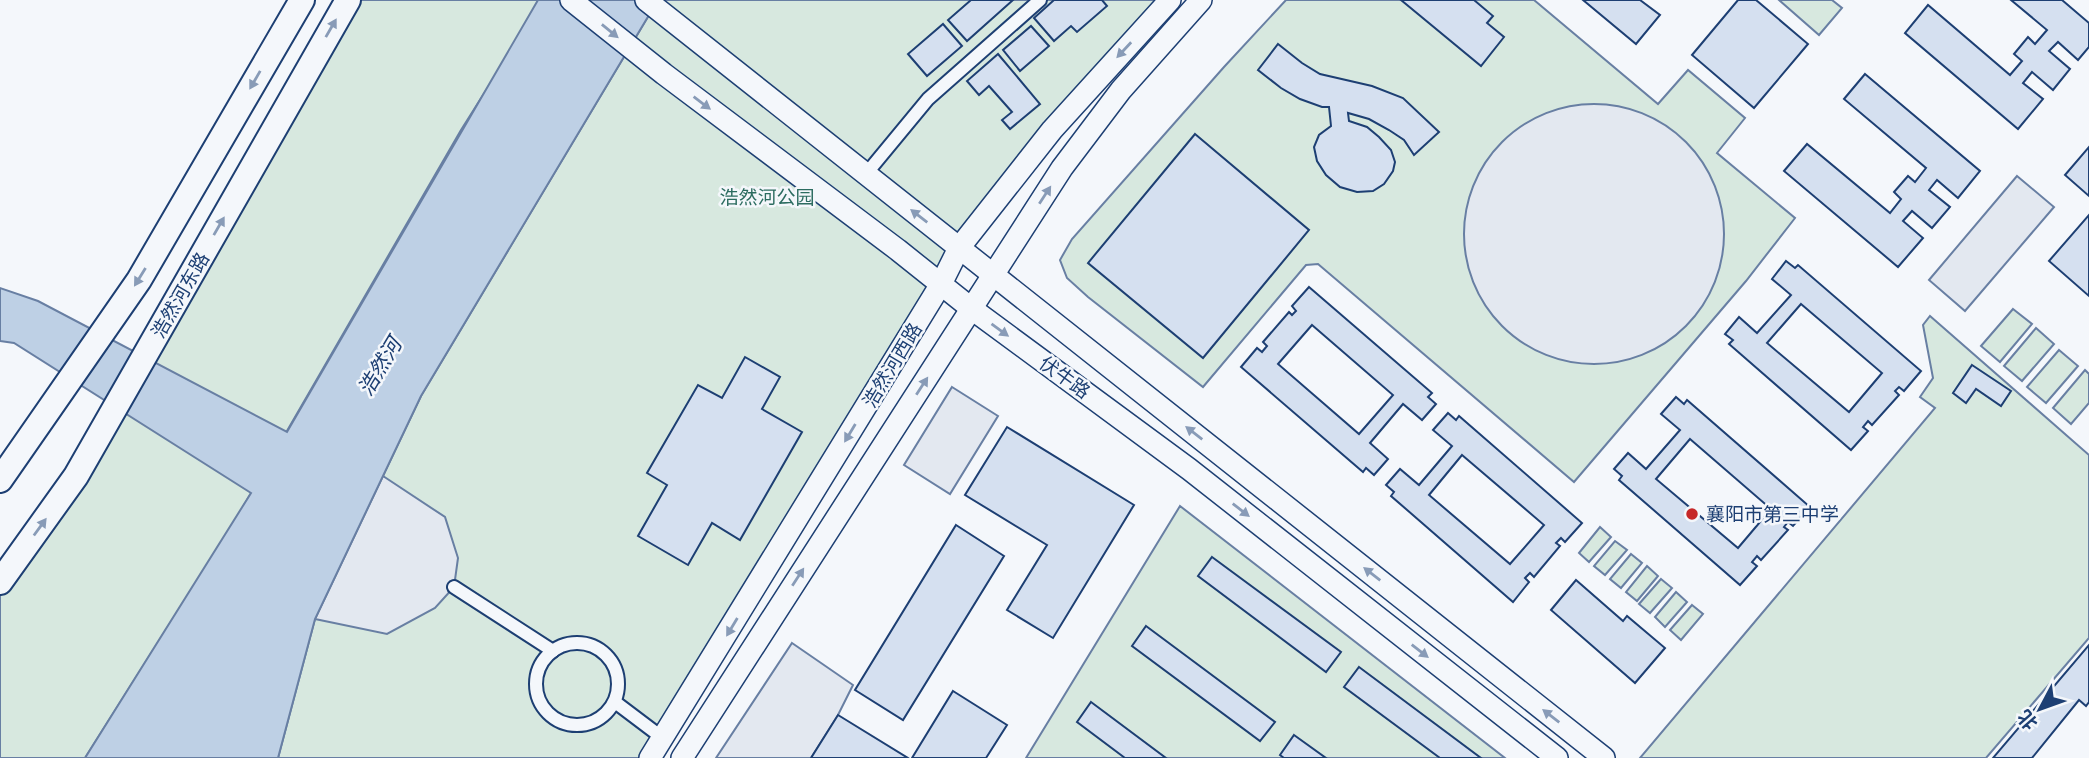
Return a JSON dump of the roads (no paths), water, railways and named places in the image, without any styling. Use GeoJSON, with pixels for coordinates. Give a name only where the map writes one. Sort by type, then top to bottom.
{"type":"FeatureCollection","features":[{"type":"Feature","properties":{"kind":"main road"},"geometry":{"type":"LineString","coordinates":[[0,480],[139,280],[302,0]]}},
{"type":"Feature","properties":{"kind":"main road","name":"浩然河东路"},"geometry":{"type":"LineString","coordinates":[[0,582],[76,477],[348,0]]}},
{"type":"Feature","properties":{"kind":"street","name":"伏牛路"},"geometry":{"type":"LineString","coordinates":[[571,0],[648,62],[972,309],[1189,469],[1557,758]]}},
{"type":"Feature","properties":{"kind":"street"},"geometry":{"type":"LineString","coordinates":[[646,0],[1604,758]]}},
{"type":"Feature","properties":{"kind":"street"},"geometry":{"type":"LineString","coordinates":[[866,174],[928,99],[1040,0]]}},
{"type":"Feature","properties":{"kind":"street","name":"浩然河西路"},"geometry":{"type":"LineString","coordinates":[[650,758],[942,284],[959,248],[1052,130],[1170,0]]}},
{"type":"Feature","properties":{"kind":"street","name":"浩然河西路"},"geometry":{"type":"LineString","coordinates":[[682,758],[1062,168],[1121,90],[1201,0]]}},
{"type":"Feature","properties":{"kind":"street"},"geometry":{"type":"LineString","coordinates":[[454,587],[553,651]]}},
{"type":"Feature","properties":{"kind":"street"},"geometry":{"type":"LineString","coordinates":[[579,643],[604,653],[612,663],[618,676],[615,702],[607,714],[596,722],[583,726],[569,725],[546,712],[539,700],[537,673],[543,661],[553,651],[565,645],[579,643]]}},
{"type":"Feature","properties":{"kind":"street"},"geometry":{"type":"LineString","coordinates":[[615,702],[664,739]]}},
{"type":"Feature","properties":{"kind":"water","name":"浩然河"},"geometry":{"type":"Polygon","coordinates":[[[538,0],[658,0],[421,396],[315,619],[278,758],[85,758],[251,493],[14,343],[0,341],[0,288],[38,301],[287,432],[538,0]]]}},
{"type":"Feature","properties":{"kind":"place","name":"襄阳市第三中学"},"geometry":{"type":"Point","coordinates":[1692,514]}},
{"type":"Feature","properties":{"kind":"park label","name":"浩然河公园"},"geometry":{"type":"Point","coordinates":[767,197]}}]}
